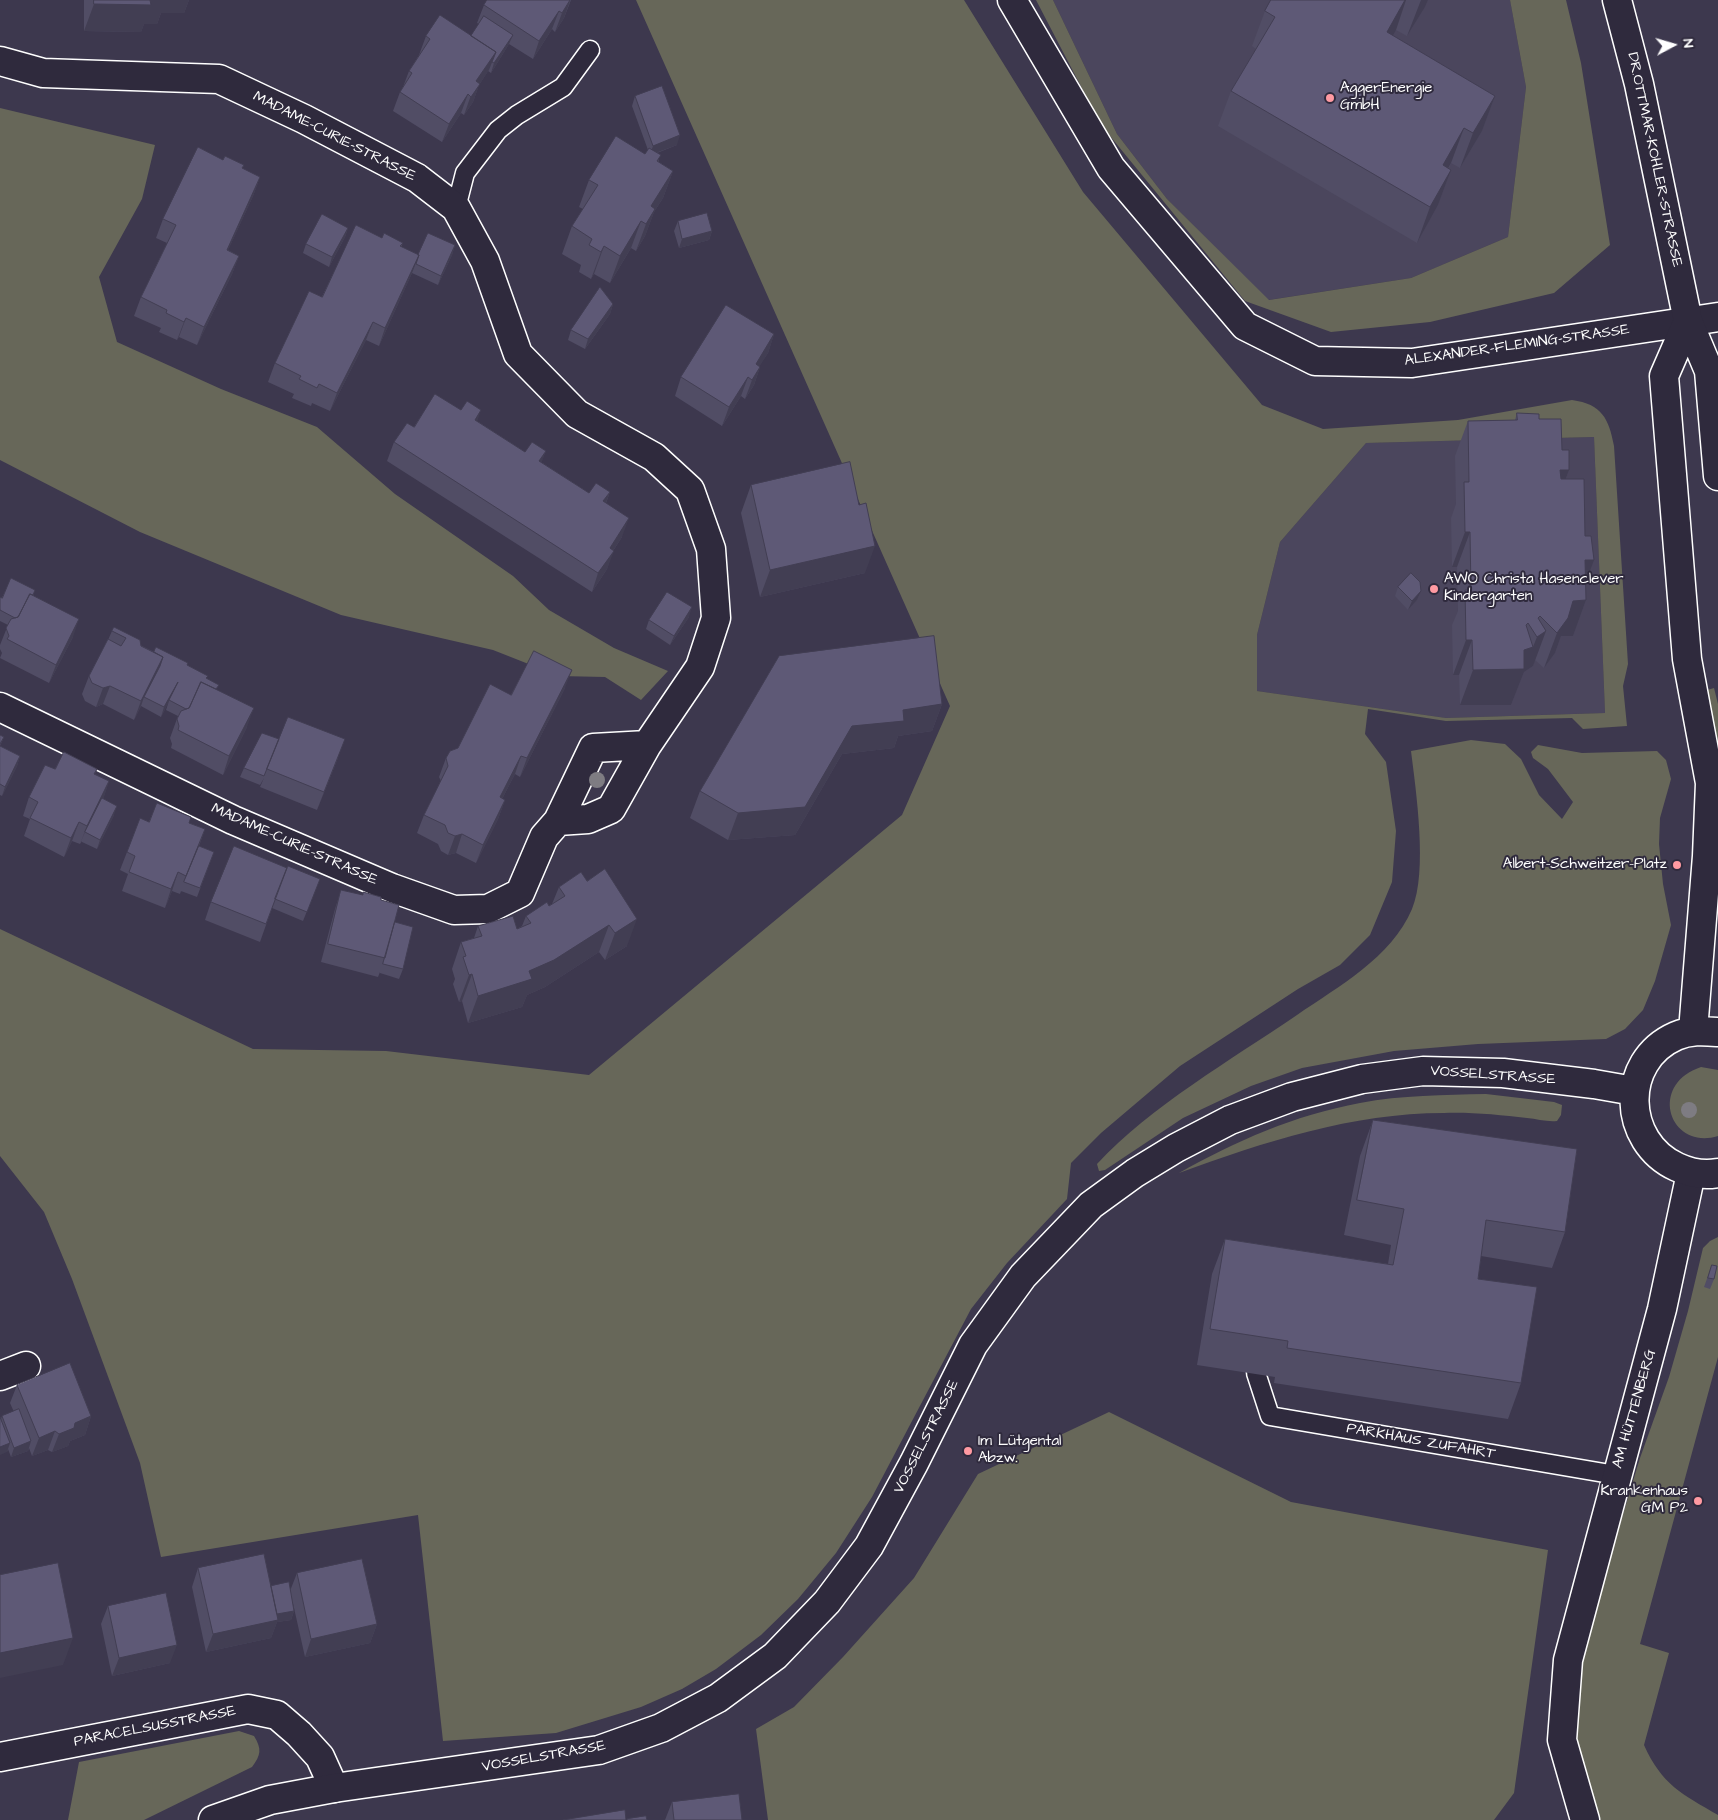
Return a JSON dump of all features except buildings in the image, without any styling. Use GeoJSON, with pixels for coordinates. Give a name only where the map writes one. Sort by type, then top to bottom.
{"type":"FeatureCollection","features":[{"type":"Feature","properties":{"kind":"street","name":"ALEXANDER-FLEMING-STRASSE"},"geometry":{"type":"LineString","coordinates":[[1012,0],[1111,168],[1245,326],[1315,361],[1412,363],[1514,350],[1718,317]]}},
{"type":"Feature","properties":{"kind":"street","name":"DR.OTTMAR-KOHLER-STRASSE"},"geometry":{"type":"LineString","coordinates":[[1617,0],[1639,84],[1688,321]]}},
{"type":"Feature","properties":{"kind":"street","name":"MADAME-CURIE-STRASSE"},"geometry":{"type":"LineString","coordinates":[[0,61],[43,73],[219,79],[304,119],[417,178],[456,208],[484,261],[518,354],[577,414],[654,457],[690,490],[711,549],[716,618],[700,667],[646,745],[612,810],[588,819],[558,821]]}},
{"type":"Feature","properties":{"kind":"street"},"geometry":{"type":"LineString","coordinates":[[1688,321],[1709,371],[1718,476]]}},
{"type":"Feature","properties":{"kind":"street"},"geometry":{"type":"LineString","coordinates":[[1688,321],[1664,376],[1687,659],[1710,783],[1707,856],[1706,1032],[1676,1036],[1656,1050],[1642,1069],[1634,1092],[1635,1118],[1645,1142],[1664,1161],[1690,1173],[1718,1173]]}},
{"type":"Feature","properties":{"kind":"street","name":"MADAME-CURIE-STRASSE"},"geometry":{"type":"LineString","coordinates":[[0,706],[233,820],[392,888],[454,910],[488,909],[520,893],[544,837],[558,821],[592,748],[646,745]]}},
{"type":"Feature","properties":{"kind":"street","name":"VOSSELSTRASSE"},"geometry":{"type":"LineString","coordinates":[[213,1820],[270,1800],[334,1788],[598,1750],[661,1728],[718,1698],[775,1656],[827,1602],[869,1546],[914,1463],[973,1345],[1023,1276],[1091,1205],[1135,1173],[1176,1148],[1230,1120],[1292,1097],[1362,1079],[1422,1071],[1503,1073],[1594,1084],[1634,1092]]}},
{"type":"Feature","properties":{"kind":"street","name":"AM HÜTTENBERG"},"geometry":{"type":"LineString","coordinates":[[1585,1820],[1562,1740],[1568,1660],[1616,1475],[1662,1310],[1690,1173]]}},
{"type":"Feature","properties":{"kind":"street"},"geometry":{"type":"LineString","coordinates":[[0,1376],[26,1366]]}},
{"type":"Feature","properties":{"kind":"street","name":"PARACELSUSSTRASSE"},"geometry":{"type":"LineString","coordinates":[[0,1757],[248,1709],[277,1715],[299,1734],[320,1757],[334,1788]]}},
{"type":"Feature","properties":{"kind":"lane"},"geometry":{"type":"LineString","coordinates":[[456,208],[465,172],[498,130],[517,115],[563,87],[590,50]]}},
{"type":"Feature","properties":{"kind":"lane","name":"PARKHAUS ZUFAHRT"},"geometry":{"type":"LineString","coordinates":[[1256,1373],[1270,1416],[1616,1475]]}},
{"type":"Feature","properties":{"kind":"shaded area"},"geometry":{"type":"Polygon","coordinates":[[[1053,0],[1510,0],[1526,87],[1508,237],[1411,278],[1268,300],[1167,199],[1117,134],[1053,0]]]}},
{"type":"Feature","properties":{"kind":"shaded area","name":"AWO Christa Hasenclever Kindergarten"},"geometry":{"type":"Polygon","coordinates":[[[1594,437],[1605,713],[1446,718],[1257,691],[1257,635],[1280,542],[1366,443],[1594,437]]]}},
{"type":"Feature","properties":{"kind":"green space"},"geometry":{"type":"Polygon","coordinates":[[[636,0],[964,0],[1083,192],[1262,405],[1323,429],[1458,420],[1572,400],[1591,405],[1597,409],[1610,428],[1614,446],[1628,664],[1623,686],[1627,726],[1583,729],[1572,718],[1446,721],[1368,709],[1365,734],[1386,762],[1396,831],[1392,882],[1370,935],[1340,965],[1298,989],[1180,1066],[1101,1133],[1071,1163],[1067,1199],[1007,1263],[971,1309],[872,1497],[836,1553],[798,1599],[761,1635],[716,1669],[682,1689],[641,1707],[556,1733],[443,1741],[418,1515],[161,1557],[140,1463],[72,1279],[44,1212],[0,1156],[0,929],[253,1049],[386,1051],[589,1075],[902,815],[950,706],[636,0]],[[1594,437],[1366,443],[1280,542],[1257,635],[1257,691],[1446,718],[1605,713],[1594,437]]]}},
{"type":"Feature","properties":{"kind":"green space"},"geometry":{"type":"Polygon","coordinates":[[[1036,0],[1053,0],[1117,134],[1167,199],[1269,300],[1411,278],[1508,237],[1526,87],[1510,0],[1566,0],[1581,63],[1610,245],[1554,293],[1430,322],[1331,332],[1245,301],[1101,125],[1036,0]]]}},
{"type":"Feature","properties":{"kind":"green space"},"geometry":{"type":"Polygon","coordinates":[[[0,108],[155,145],[142,199],[99,277],[117,342],[221,389],[317,427],[395,494],[513,576],[549,610],[614,648],[668,671],[641,700],[605,677],[559,676],[493,650],[341,615],[140,532],[0,460],[0,108]]]}},
{"type":"Feature","properties":{"kind":"green space"},"geometry":{"type":"Polygon","coordinates":[[[1714,688],[1718,704],[1718,755],[1704,691],[1714,688]]]}},
{"type":"Feature","properties":{"kind":"green space"},"geometry":{"type":"Polygon","coordinates":[[[1471,740],[1505,744],[1521,759],[1539,795],[1562,819],[1573,802],[1548,769],[1533,758],[1531,752],[1538,745],[1582,753],[1657,751],[1666,760],[1671,779],[1660,818],[1659,844],[1663,884],[1671,925],[1655,981],[1643,1010],[1625,1029],[1606,1039],[1478,1044],[1394,1051],[1302,1068],[1251,1086],[1183,1118],[1105,1170],[1099,1171],[1097,1164],[1118,1143],[1167,1103],[1346,982],[1391,942],[1403,926],[1412,909],[1417,893],[1419,874],[1419,831],[1411,751],[1471,740]]]}},
{"type":"Feature","properties":{"kind":"green space"},"geometry":{"type":"Polygon","coordinates":[[[1701,1067],[1718,1070],[1718,1136],[1701,1138],[1688,1134],[1677,1126],[1671,1114],[1670,1101],[1674,1087],[1684,1076],[1701,1067]]]}},
{"type":"Feature","properties":{"kind":"green space"},"geometry":{"type":"Polygon","coordinates":[[[1486,1094],[1554,1102],[1562,1105],[1561,1115],[1557,1121],[1465,1113],[1410,1114],[1376,1118],[1309,1131],[1276,1140],[1179,1173],[1222,1150],[1266,1130],[1312,1114],[1392,1098],[1486,1094]]]}},
{"type":"Feature","properties":{"kind":"green space"},"geometry":{"type":"Polygon","coordinates":[[[1718,1237],[1718,1357],[1640,1644],[1669,1653],[1644,1745],[1658,1770],[1666,1779],[1694,1801],[1718,1815],[1718,1820],[1599,1820],[1585,1781],[1578,1743],[1576,1684],[1578,1663],[1640,1458],[1669,1377],[1688,1311],[1703,1248],[1710,1241],[1718,1237]]]}},
{"type":"Feature","properties":{"kind":"green space"},"geometry":{"type":"Polygon","coordinates":[[[1109,1412],[1291,1502],[1548,1550],[1514,1793],[1494,1820],[768,1820],[756,1729],[794,1707],[843,1657],[914,1578],[978,1474],[1109,1412]]]}},
{"type":"Feature","properties":{"kind":"green space"},"geometry":{"type":"Polygon","coordinates":[[[239,1731],[254,1736],[258,1745],[259,1755],[252,1767],[144,1820],[68,1820],[79,1762],[239,1731]]]}},
{"type":"Feature","properties":{"kind":"place","name":"AggerEnergie GmbH"},"geometry":{"type":"Point","coordinates":[1330,98]}},
{"type":"Feature","properties":{"kind":"place","name":"AWO Christa Hasenclever Kindergarten"},"geometry":{"type":"Point","coordinates":[1434,589]}},
{"type":"Feature","properties":{"kind":"place","name":"Albert-Schweitzer-Platz"},"geometry":{"type":"Point","coordinates":[1677,865]}},
{"type":"Feature","properties":{"kind":"place","name":"Im Lütgental Abzw."},"geometry":{"type":"Point","coordinates":[968,1451]}},
{"type":"Feature","properties":{"kind":"place","name":"Krankenhaus GM P2"},"geometry":{"type":"Point","coordinates":[1698,1501]}}]}
